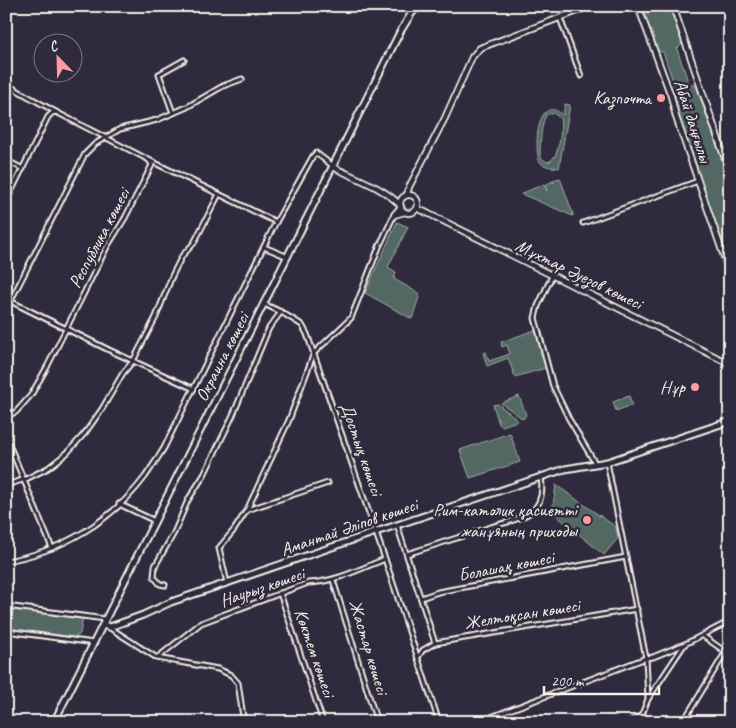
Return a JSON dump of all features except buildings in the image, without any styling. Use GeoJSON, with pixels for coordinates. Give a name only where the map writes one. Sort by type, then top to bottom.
{"type":"FeatureCollection","features":[{"type":"Feature","properties":{"kind":"main road","name":"Окраина көшесі"},"geometry":{"type":"LineString","coordinates":[[54,722],[400,32],[418,6]]}},
{"type":"Feature","properties":{"kind":"main road","name":"Амантай Әліпов көшесі"},"geometry":{"type":"LineString","coordinates":[[110,627],[143,616],[172,602],[376,532],[575,466],[607,462],[730,419]]}},
{"type":"Feature","properties":{"kind":"main road"},"geometry":{"type":"LineString","coordinates":[[103,625],[110,627]]}},
{"type":"Feature","properties":{"kind":"street"},"geometry":{"type":"LineString","coordinates":[[227,583],[219,548],[234,530],[246,510],[289,420],[314,353],[351,318],[379,247],[402,199],[407,195],[409,187],[472,58],[480,48],[591,6]]}},
{"type":"Feature","properties":{"kind":"street","name":"Абай даңғылы"},"geometry":{"type":"LineString","coordinates":[[638,6],[668,87],[730,274]]}},
{"type":"Feature","properties":{"kind":"street","name":"Абай даңғылы"},"geometry":{"type":"LineString","coordinates":[[673,6],[730,173]]}},
{"type":"Feature","properties":{"kind":"street"},"geometry":{"type":"LineString","coordinates":[[560,18],[581,76]]}},
{"type":"Feature","properties":{"kind":"street"},"geometry":{"type":"LineString","coordinates":[[173,113],[159,74],[184,60]]}},
{"type":"Feature","properties":{"kind":"street"},"geometry":{"type":"LineString","coordinates":[[6,310],[85,154],[106,137],[120,129],[157,120],[187,107],[223,86],[242,79]]}},
{"type":"Feature","properties":{"kind":"street"},"geometry":{"type":"LineString","coordinates":[[6,84],[54,113],[276,222]]}},
{"type":"Feature","properties":{"kind":"street"},"geometry":{"type":"LineString","coordinates":[[6,202],[48,117],[54,113]]}},
{"type":"Feature","properties":{"kind":"street"},"geometry":{"type":"LineString","coordinates":[[6,561],[52,548],[83,533],[105,517],[144,479],[164,448],[276,222],[316,153],[333,167],[394,198],[402,199]]}},
{"type":"Feature","properties":{"kind":"street"},"geometry":{"type":"LineString","coordinates":[[6,160],[23,169]]}},
{"type":"Feature","properties":{"kind":"street","name":"Республика көшесі"},"geometry":{"type":"LineString","coordinates":[[6,416],[16,412],[30,395],[67,329],[107,248],[150,170],[152,165],[149,160]]}},
{"type":"Feature","properties":{"kind":"street"},"geometry":{"type":"LineString","coordinates":[[583,223],[698,181]]}},
{"type":"Feature","properties":{"kind":"street"},"geometry":{"type":"LineString","coordinates":[[6,485],[48,468],[85,433],[102,409],[123,373],[133,362],[159,311],[172,276],[182,256],[194,243],[219,194]]}},
{"type":"Feature","properties":{"kind":"street"},"geometry":{"type":"LineString","coordinates":[[394,215],[405,212],[411,213],[417,208],[416,198],[407,195]]}},
{"type":"Feature","properties":{"kind":"street"},"geometry":{"type":"LineString","coordinates":[[394,198],[405,212]]}},
{"type":"Feature","properties":{"kind":"street","name":"Мұхтар Әуезов көшесі"},"geometry":{"type":"LineString","coordinates":[[417,208],[730,364]]}},
{"type":"Feature","properties":{"kind":"street"},"geometry":{"type":"LineString","coordinates":[[264,247],[288,257]]}},
{"type":"Feature","properties":{"kind":"street"},"geometry":{"type":"LineString","coordinates":[[552,276],[536,312],[536,322],[553,386],[568,419],[596,464]]}},
{"type":"Feature","properties":{"kind":"street"},"geometry":{"type":"LineString","coordinates":[[6,299],[133,362],[194,389]]}},
{"type":"Feature","properties":{"kind":"street","name":"Достық көшесі"},"geometry":{"type":"LineString","coordinates":[[264,304],[302,325],[314,353],[376,532],[438,722]]}},
{"type":"Feature","properties":{"kind":"street"},"geometry":{"type":"LineString","coordinates":[[165,585],[160,584],[156,580],[154,574],[155,566],[174,533],[188,500],[204,475],[233,415],[269,328],[281,312]]}},
{"type":"Feature","properties":{"kind":"street"},"geometry":{"type":"LineString","coordinates":[[6,436],[52,548]]}},
{"type":"Feature","properties":{"kind":"street"},"geometry":{"type":"LineString","coordinates":[[607,462],[646,658],[648,700]]}},
{"type":"Feature","properties":{"kind":"street"},"geometry":{"type":"LineString","coordinates":[[406,554],[530,513],[537,506],[541,498],[541,477]]}},
{"type":"Feature","properties":{"kind":"street"},"geometry":{"type":"LineString","coordinates":[[246,510],[328,483]]}},
{"type":"Feature","properties":{"kind":"street"},"geometry":{"type":"LineString","coordinates":[[119,504],[155,521]]}},
{"type":"Feature","properties":{"kind":"street"},"geometry":{"type":"LineString","coordinates":[[397,525],[435,643],[423,650],[418,658]]}},
{"type":"Feature","properties":{"kind":"street","name":"Болашақ көшесі"},"geometry":{"type":"LineString","coordinates":[[421,598],[438,592],[626,557]]}},
{"type":"Feature","properties":{"kind":"street","name":"Наурыз көшесі"},"geometry":{"type":"LineString","coordinates":[[157,658],[201,623],[308,583],[322,583],[333,580],[385,559]]}},
{"type":"Feature","properties":{"kind":"street","name":"Жастар көшесі"},"geometry":{"type":"LineString","coordinates":[[333,580],[377,722]]}},
{"type":"Feature","properties":{"kind":"street","name":"Көктем көшесі"},"geometry":{"type":"LineString","coordinates":[[280,593],[324,722]]}},
{"type":"Feature","properties":{"kind":"street"},"geometry":{"type":"LineString","coordinates":[[6,606],[106,619]]}},
{"type":"Feature","properties":{"kind":"street","name":"Желтоқсан көшесі"},"geometry":{"type":"LineString","coordinates":[[435,643],[637,610]]}},
{"type":"Feature","properties":{"kind":"street"},"geometry":{"type":"LineString","coordinates":[[478,722],[685,644],[730,622]]}},
{"type":"Feature","properties":{"kind":"street"},"geometry":{"type":"LineString","coordinates":[[110,627],[157,658],[218,669],[231,675],[238,683],[242,717],[247,722]]}},
{"type":"Feature","properties":{"kind":"street"},"geometry":{"type":"LineString","coordinates":[[6,631],[94,643]]}},
{"type":"Feature","properties":{"kind":"street"},"geometry":{"type":"LineString","coordinates":[[702,636],[730,655]]}},
{"type":"Feature","properties":{"kind":"street"},"geometry":{"type":"LineString","coordinates":[[639,722],[648,700],[685,644]]}},
{"type":"Feature","properties":{"kind":"street"},"geometry":{"type":"LineString","coordinates":[[683,722],[726,653]]}},
{"type":"Feature","properties":{"kind":"street"},"geometry":{"type":"LineString","coordinates":[[629,722],[643,715]]}},
{"type":"Feature","properties":{"kind":"street"},"geometry":{"type":"LineString","coordinates":[[643,715],[648,722]]}},
{"type":"Feature","properties":{"kind":"green space"},"geometry":{"type":"Polygon","coordinates":[[[640,6],[669,6],[682,44],[677,49],[689,84],[696,86],[730,184],[730,265],[674,103],[676,90],[663,52],[654,46],[640,6]]]}},
{"type":"Feature","properties":{"kind":"green space"},"geometry":{"type":"Polygon","coordinates":[[[565,104],[570,105],[559,168],[546,166],[540,162],[537,148],[537,138],[542,117],[547,111],[554,110],[563,115],[565,104]],[[553,113],[548,114],[544,119],[540,155],[547,162],[555,156],[557,150],[561,129],[560,118],[553,113]]]}},
{"type":"Feature","properties":{"kind":"green space"},"geometry":{"type":"Polygon","coordinates":[[[560,178],[573,216],[521,194],[544,184],[547,191],[545,185],[553,181],[554,183],[553,180],[560,178]]]}},
{"type":"Feature","properties":{"kind":"green space"},"geometry":{"type":"Polygon","coordinates":[[[397,222],[408,227],[388,267],[396,272],[394,279],[420,294],[412,319],[365,293],[397,222]]]}},
{"type":"Feature","properties":{"kind":"green space"},"geometry":{"type":"Polygon","coordinates":[[[535,330],[546,368],[515,377],[508,358],[487,366],[483,353],[486,352],[489,361],[510,354],[507,345],[502,347],[501,342],[535,330]]]}},
{"type":"Feature","properties":{"kind":"green space"},"geometry":{"type":"Polygon","coordinates":[[[519,396],[526,415],[523,419],[501,403],[519,396]]]}},
{"type":"Feature","properties":{"kind":"green space"},"geometry":{"type":"Polygon","coordinates":[[[629,396],[632,405],[616,411],[613,402],[629,396]]]}},
{"type":"Feature","properties":{"kind":"green space"},"geometry":{"type":"Polygon","coordinates":[[[498,404],[517,421],[502,426],[499,424],[493,405],[498,404]]]}},
{"type":"Feature","properties":{"kind":"green space"},"geometry":{"type":"Polygon","coordinates":[[[510,433],[520,462],[470,478],[460,450],[510,433]]]}},
{"type":"Feature","properties":{"kind":"green space"},"geometry":{"type":"Polygon","coordinates":[[[556,485],[616,527],[618,538],[604,555],[552,512],[556,485]]]}},
{"type":"Feature","properties":{"kind":"green space"},"geometry":{"type":"Polygon","coordinates":[[[6,607],[83,617],[80,634],[75,637],[6,628],[6,607]]]}},
{"type":"Feature","properties":{"kind":"place","name":"Казпочта"},"geometry":{"type":"Point","coordinates":[661,98]}},
{"type":"Feature","properties":{"kind":"place","name":"Нұр"},"geometry":{"type":"Point","coordinates":[695,387]}},
{"type":"Feature","properties":{"kind":"place","name":"Рим-католик қасиетті жанұяның приходы"},"geometry":{"type":"Point","coordinates":[587,520]}}]}
